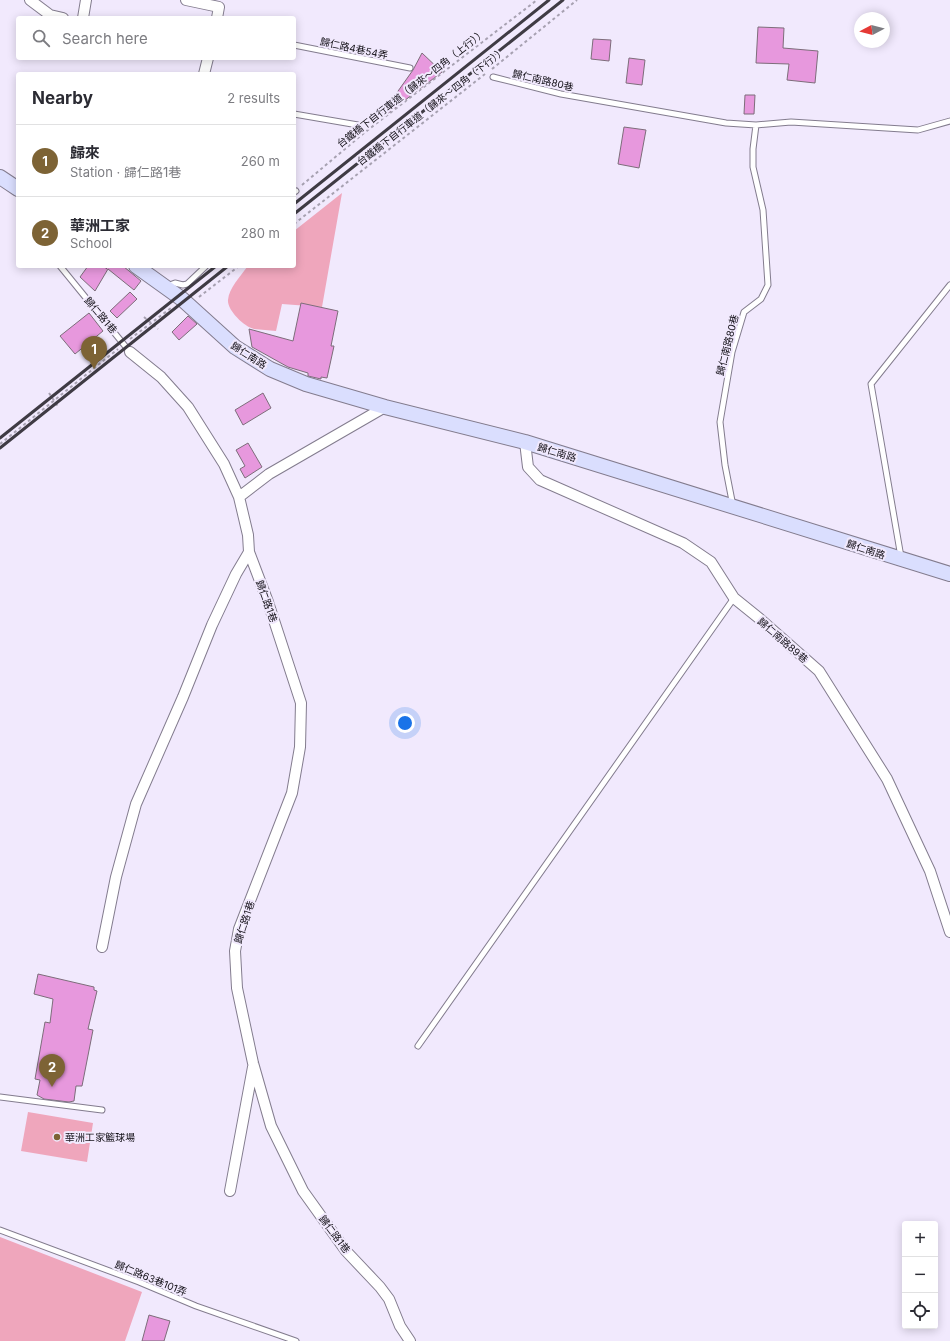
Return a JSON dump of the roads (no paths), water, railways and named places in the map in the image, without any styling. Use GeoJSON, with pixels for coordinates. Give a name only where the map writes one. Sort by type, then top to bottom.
{"type":"FeatureCollection","features":[{"type":"Feature","properties":{"kind":"street"},"geometry":{"type":"LineString","coordinates":[[30,0],[50,15],[54,16]]}},
{"type":"Feature","properties":{"kind":"street"},"geometry":{"type":"LineString","coordinates":[[83,16],[86,0]]}},
{"type":"Feature","properties":{"kind":"street"},"geometry":{"type":"LineString","coordinates":[[186,0],[219,7],[217,16]]}},
{"type":"Feature","properties":{"kind":"street"},"geometry":{"type":"LineString","coordinates":[[204,72],[208,60]]}},
{"type":"Feature","properties":{"kind":"street"},"geometry":{"type":"LineString","coordinates":[[0,177],[16,187]]}},
{"type":"Feature","properties":{"kind":"street","name":"歸仁南路"},"geometry":{"type":"LineString","coordinates":[[139,268],[185,302],[235,347],[270,369],[306,384],[386,407],[525,442],[950,574]]}},
{"type":"Feature","properties":{"kind":"street","name":"歸仁路1巷"},"geometry":{"type":"LineString","coordinates":[[127,348],[161,377],[188,407],[224,464],[238,497],[248,535],[249,552],[268,602],[301,703],[300,747],[292,793],[239,929],[235,951],[237,988],[253,1063],[271,1126],[303,1191],[346,1251],[380,1287],[389,1299],[400,1326],[410,1341]]}},
{"type":"Feature","properties":{"kind":"street"},"geometry":{"type":"LineString","coordinates":[[238,497],[269,474],[386,407]]}},
{"type":"Feature","properties":{"kind":"street","name":"歸仁南路89巷"},"geometry":{"type":"LineString","coordinates":[[525,442],[528,467],[540,480],[683,543],[711,562],[734,598],[819,671],[887,779],[930,871],[950,932]]}},
{"type":"Feature","properties":{"kind":"street"},"geometry":{"type":"LineString","coordinates":[[102,947],[116,877],[136,804],[183,697],[212,625],[236,574],[249,552]]}},
{"type":"Feature","properties":{"kind":"street"},"geometry":{"type":"LineString","coordinates":[[230,1191],[253,1063]]}},
{"type":"Feature","properties":{"kind":"lane","name":"歸仁路4巷54弄"},"geometry":{"type":"LineString","coordinates":[[296,45],[410,68]]}},
{"type":"Feature","properties":{"kind":"lane","name":"歸仁南路80巷"},"geometry":{"type":"LineString","coordinates":[[493,77],[561,94],[726,123],[756,125],[791,122],[918,130],[950,121]]}},
{"type":"Feature","properties":{"kind":"lane"},"geometry":{"type":"LineString","coordinates":[[296,114],[358,124]]}},
{"type":"Feature","properties":{"kind":"lane","name":"歸仁南路80巷"},"geometry":{"type":"LineString","coordinates":[[733,507],[725,465],[720,422],[732,352],[744,312],[761,299],[768,285],[763,210],[753,167],[753,148],[756,125]]}},
{"type":"Feature","properties":{"kind":"lane","name":"歸仁路1巷"},"geometry":{"type":"LineString","coordinates":[[62,268],[127,348]]}},
{"type":"Feature","properties":{"kind":"lane"},"geometry":{"type":"LineString","coordinates":[[165,287],[175,283],[183,285],[187,284],[202,268]]}},
{"type":"Feature","properties":{"kind":"lane"},"geometry":{"type":"LineString","coordinates":[[902,560],[871,384],[950,285]]}},
{"type":"Feature","properties":{"kind":"lane"},"geometry":{"type":"LineString","coordinates":[[418,1046],[734,598]]}},
{"type":"Feature","properties":{"kind":"lane"},"geometry":{"type":"LineString","coordinates":[[0,1097],[102,1110]]}},
{"type":"Feature","properties":{"kind":"lane","name":"歸仁路63巷101弄"},"geometry":{"type":"LineString","coordinates":[[0,1230],[139,1282],[196,1306],[296,1341]]}},
{"type":"Feature","properties":{"kind":"railway"},"geometry":{"type":"LineString","coordinates":[[296,202],[549,0]]}},
{"type":"Feature","properties":{"kind":"railway"},"geometry":{"type":"LineString","coordinates":[[296,212],[563,0]]}},
{"type":"Feature","properties":{"kind":"railway"},"geometry":{"type":"LineString","coordinates":[[0,438],[213,268]]}},
{"type":"Feature","properties":{"kind":"railway"},"geometry":{"type":"LineString","coordinates":[[0,448],[225,268]]}},
{"type":"Feature","properties":{"kind":"place","name":"歸來"},"geometry":{"type":"Point","coordinates":[94,369]}},
{"type":"Feature","properties":{"kind":"place","name":"華洲工家"},"geometry":{"type":"Point","coordinates":[52,1087]}},
{"type":"Feature","properties":{"kind":"place","name":"華洲工家籃球場"},"geometry":{"type":"Point","coordinates":[57,1137]}}]}
